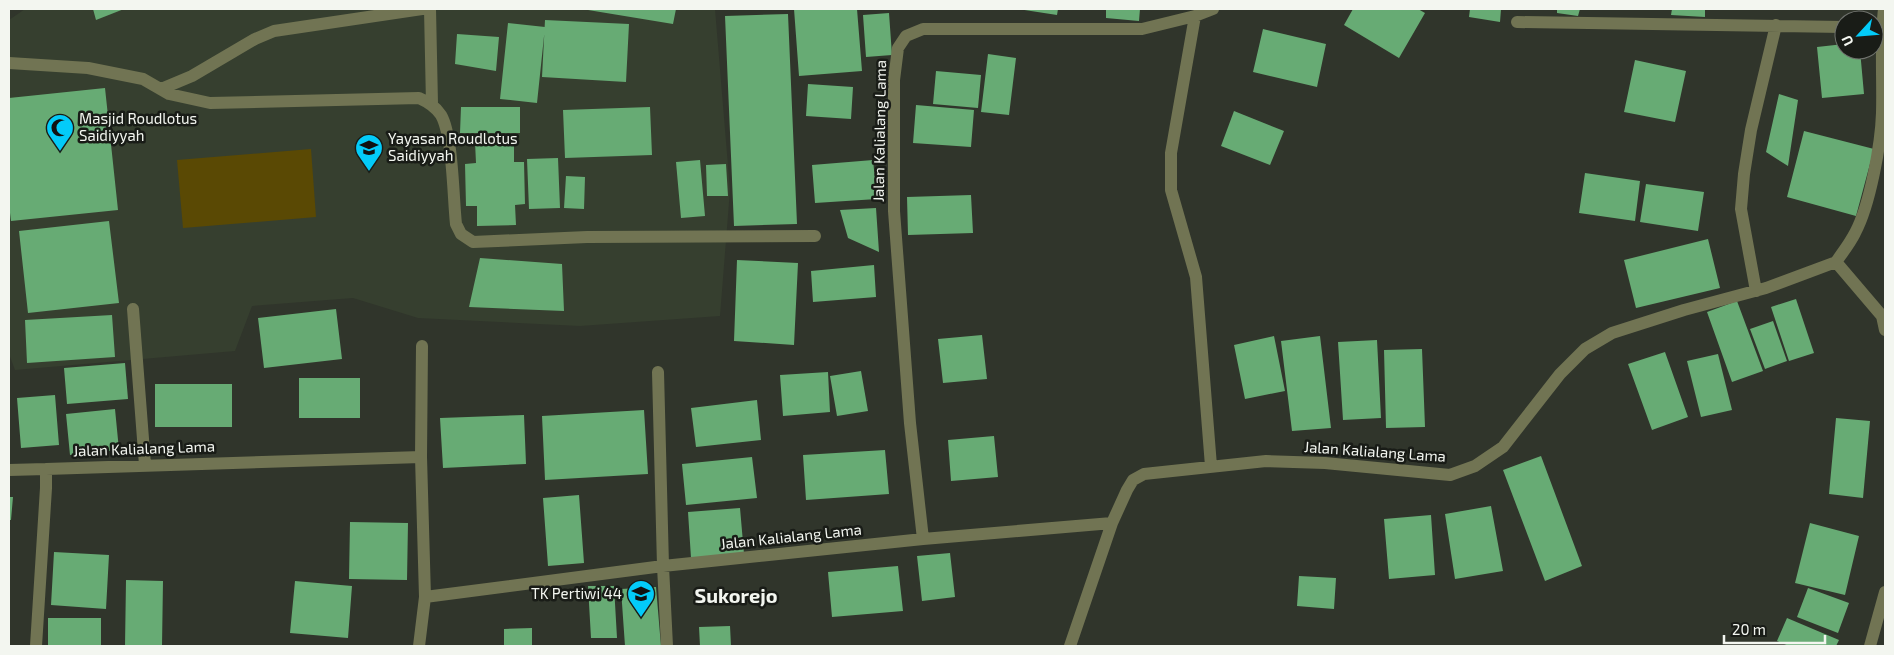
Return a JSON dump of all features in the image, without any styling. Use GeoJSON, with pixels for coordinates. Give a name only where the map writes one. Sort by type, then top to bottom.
{"type":"FeatureCollection","features":[{"type":"Feature","properties":{"kind":"street"},"geometry":{"type":"LineString","coordinates":[[161,89],[192,76],[255,38],[274,31],[422,9]]}},
{"type":"Feature","properties":{"kind":"street"},"geometry":{"type":"LineString","coordinates":[[430,9],[432,104]]}},
{"type":"Feature","properties":{"kind":"street","name":"Jalan Kalialang Lama"},"geometry":{"type":"LineString","coordinates":[[923,539],[910,423],[894,211],[894,80],[898,48],[906,36],[923,28],[1142,29],[1195,16],[1213,9]]}},
{"type":"Feature","properties":{"kind":"street"},"geometry":{"type":"LineString","coordinates":[[1195,16],[1171,153],[1171,190],[1196,278],[1211,466]]}},
{"type":"Feature","properties":{"kind":"street"},"geometry":{"type":"LineString","coordinates":[[1517,22],[1834,27]]}},
{"type":"Feature","properties":{"kind":"street"},"geometry":{"type":"LineString","coordinates":[[1756,291],[1741,209],[1751,130],[1776,25]]}},
{"type":"Feature","properties":{"kind":"street"},"geometry":{"type":"LineString","coordinates":[[1881,60],[1882,114],[1878,149],[1869,192],[1856,231],[1836,262],[1852,278],[1882,316],[1885,330]]}},
{"type":"Feature","properties":{"kind":"street"},"geometry":{"type":"LineString","coordinates":[[9,63],[88,68],[143,79],[176,96],[210,103],[420,98],[432,104],[441,114],[448,130],[456,224],[461,234],[473,242],[587,237],[815,236]]}},
{"type":"Feature","properties":{"kind":"street","name":"Jalan Kalialang Lama"},"geometry":{"type":"LineString","coordinates":[[1070,646],[1112,524],[1133,480],[1144,474],[1266,461],[1325,463],[1450,475],[1475,466],[1502,447],[1560,374],[1584,349],[1612,333],[1684,310],[1756,291],[1836,262]]}},
{"type":"Feature","properties":{"kind":"street"},"geometry":{"type":"LineString","coordinates":[[133,309],[145,465]]}},
{"type":"Feature","properties":{"kind":"street"},"geometry":{"type":"LineString","coordinates":[[418,646],[425,597],[421,457],[422,346]]}},
{"type":"Feature","properties":{"kind":"street"},"geometry":{"type":"LineString","coordinates":[[658,372],[667,646]]}},
{"type":"Feature","properties":{"kind":"street","name":"Jalan Kalialang Lama"},"geometry":{"type":"LineString","coordinates":[[9,470],[421,457]]}},
{"type":"Feature","properties":{"kind":"street"},"geometry":{"type":"LineString","coordinates":[[36,646],[46,468]]}},
{"type":"Feature","properties":{"kind":"street","name":"Jalan Kalialang Lama"},"geometry":{"type":"LineString","coordinates":[[425,597],[663,566],[923,539],[1112,524]]}},
{"type":"Feature","properties":{"kind":"street"},"geometry":{"type":"LineString","coordinates":[[1870,646],[1885,592]]}},
{"type":"Feature","properties":{"kind":"shaded area","name":"Yayasan Roudlotus Saidiyyah"},"geometry":{"type":"Polygon","coordinates":[[[25,9],[715,9],[730,190],[720,316],[580,326],[418,318],[353,298],[252,306],[235,351],[15,370],[9,354],[9,20],[25,9]]]}},
{"type":"Feature","properties":{"kind":"shaded area"},"geometry":{"type":"Polygon","coordinates":[[[311,149],[316,217],[183,228],[177,160],[311,149]]]}},
{"type":"Feature","properties":{"kind":"building"},"geometry":{"type":"Polygon","coordinates":[[[93,9],[124,9],[96,20],[93,9]]]}},
{"type":"Feature","properties":{"kind":"building"},"geometry":{"type":"Polygon","coordinates":[[[582,9],[676,9],[673,24],[582,9]]]}},
{"type":"Feature","properties":{"kind":"building"},"geometry":{"type":"Polygon","coordinates":[[[794,9],[857,9],[862,71],[799,76],[794,9]]]}},
{"type":"Feature","properties":{"kind":"building"},"geometry":{"type":"Polygon","coordinates":[[[1018,9],[1058,9],[1057,15],[1018,9]]]}},
{"type":"Feature","properties":{"kind":"building"},"geometry":{"type":"Polygon","coordinates":[[[1106,9],[1140,9],[1139,21],[1106,18],[1106,9]]]}},
{"type":"Feature","properties":{"kind":"building"},"geometry":{"type":"Polygon","coordinates":[[[1353,9],[1418,9],[1425,13],[1399,58],[1344,25],[1353,9]]]}},
{"type":"Feature","properties":{"kind":"building"},"geometry":{"type":"Polygon","coordinates":[[[1470,9],[1501,9],[1500,22],[1469,17],[1470,9]]]}},
{"type":"Feature","properties":{"kind":"building"},"geometry":{"type":"Polygon","coordinates":[[[1557,9],[1580,9],[1578,16],[1557,13],[1557,9]]]}},
{"type":"Feature","properties":{"kind":"building"},"geometry":{"type":"Polygon","coordinates":[[[1672,9],[1705,9],[1705,17],[1671,15],[1672,9]]]}},
{"type":"Feature","properties":{"kind":"building"},"geometry":{"type":"Polygon","coordinates":[[[889,13],[892,55],[866,57],[863,15],[889,13]]]}},
{"type":"Feature","properties":{"kind":"building"},"geometry":{"type":"Polygon","coordinates":[[[788,14],[797,224],[734,226],[725,16],[788,14]]]}},
{"type":"Feature","properties":{"kind":"building"},"geometry":{"type":"Polygon","coordinates":[[[545,20],[629,24],[626,82],[542,77],[545,20]]]}},
{"type":"Feature","properties":{"kind":"building"},"geometry":{"type":"Polygon","coordinates":[[[508,23],[545,27],[537,103],[500,99],[508,23]]]}},
{"type":"Feature","properties":{"kind":"building"},"geometry":{"type":"Polygon","coordinates":[[[1263,29],[1326,44],[1317,87],[1253,72],[1263,29]]]}},
{"type":"Feature","properties":{"kind":"building"},"geometry":{"type":"Polygon","coordinates":[[[457,34],[499,37],[496,71],[455,64],[457,34]]]}},
{"type":"Feature","properties":{"kind":"building"},"geometry":{"type":"Polygon","coordinates":[[[1834,45],[1834,60],[1861,60],[1864,94],[1822,98],[1817,47],[1834,45]]]}},
{"type":"Feature","properties":{"kind":"building"},"geometry":{"type":"Polygon","coordinates":[[[988,54],[1016,58],[1009,115],[981,112],[988,54]]]}},
{"type":"Feature","properties":{"kind":"building"},"geometry":{"type":"Polygon","coordinates":[[[1635,60],[1686,71],[1675,122],[1624,112],[1635,60]]]}},
{"type":"Feature","properties":{"kind":"building"},"geometry":{"type":"Polygon","coordinates":[[[936,71],[981,75],[978,108],[933,104],[936,71]]]}},
{"type":"Feature","properties":{"kind":"building"},"geometry":{"type":"Polygon","coordinates":[[[808,84],[853,87],[851,119],[806,116],[808,84]]]}},
{"type":"Feature","properties":{"kind":"building","name":"Masjid Roudlotus Saidiyyah"},"geometry":{"type":"Polygon","coordinates":[[[105,88],[118,210],[11,221],[9,205],[9,98],[105,88]]]}},
{"type":"Feature","properties":{"kind":"building"},"geometry":{"type":"Polygon","coordinates":[[[1779,94],[1798,100],[1788,166],[1766,152],[1779,94]]]}},
{"type":"Feature","properties":{"kind":"building"},"geometry":{"type":"Polygon","coordinates":[[[916,105],[974,110],[971,147],[913,143],[916,105]]]}},
{"type":"Feature","properties":{"kind":"building"},"geometry":{"type":"Polygon","coordinates":[[[461,107],[520,107],[520,133],[460,133],[461,107]]]}},
{"type":"Feature","properties":{"kind":"building"},"geometry":{"type":"Polygon","coordinates":[[[650,107],[652,155],[565,158],[563,110],[650,107]]]}},
{"type":"Feature","properties":{"kind":"building"},"geometry":{"type":"Polygon","coordinates":[[[1234,111],[1284,131],[1270,165],[1221,146],[1234,111]]]}},
{"type":"Feature","properties":{"kind":"building"},"geometry":{"type":"Polygon","coordinates":[[[1804,131],[1874,149],[1856,216],[1787,197],[1804,131]]]}},
{"type":"Feature","properties":{"kind":"building"},"geometry":{"type":"Polygon","coordinates":[[[514,141],[514,162],[524,162],[525,204],[515,205],[516,225],[477,226],[477,206],[466,206],[465,164],[476,163],[475,142],[514,141]]]}},
{"type":"Feature","properties":{"kind":"building"},"geometry":{"type":"Polygon","coordinates":[[[558,158],[560,208],[529,209],[527,159],[558,158]]]}},
{"type":"Feature","properties":{"kind":"building"},"geometry":{"type":"Polygon","coordinates":[[[700,160],[705,216],[681,218],[676,162],[700,160]]]}},
{"type":"Feature","properties":{"kind":"building"},"geometry":{"type":"Polygon","coordinates":[[[873,160],[877,199],[815,203],[812,165],[873,160]]]}},
{"type":"Feature","properties":{"kind":"building"},"geometry":{"type":"Polygon","coordinates":[[[726,164],[728,196],[707,196],[706,165],[726,164]]]}},
{"type":"Feature","properties":{"kind":"building"},"geometry":{"type":"Polygon","coordinates":[[[1585,173],[1640,181],[1635,221],[1579,213],[1585,173]]]}},
{"type":"Feature","properties":{"kind":"building"},"geometry":{"type":"Polygon","coordinates":[[[566,176],[585,177],[584,209],[564,208],[566,176]]]}},
{"type":"Feature","properties":{"kind":"building"},"geometry":{"type":"Polygon","coordinates":[[[1646,184],[1704,192],[1698,231],[1640,222],[1646,184]]]}},
{"type":"Feature","properties":{"kind":"building"},"geometry":{"type":"Polygon","coordinates":[[[971,195],[973,233],[908,235],[907,197],[971,195]]]}},
{"type":"Feature","properties":{"kind":"building"},"geometry":{"type":"Polygon","coordinates":[[[876,208],[879,252],[848,238],[840,210],[876,208]]]}},
{"type":"Feature","properties":{"kind":"building"},"geometry":{"type":"Polygon","coordinates":[[[109,221],[119,303],[28,313],[19,231],[109,221]]]}},
{"type":"Feature","properties":{"kind":"building"},"geometry":{"type":"Polygon","coordinates":[[[1708,239],[1720,288],[1636,308],[1624,260],[1708,239]]]}},
{"type":"Feature","properties":{"kind":"building"},"geometry":{"type":"Polygon","coordinates":[[[480,258],[562,264],[564,311],[469,307],[480,258]]]}},
{"type":"Feature","properties":{"kind":"building"},"geometry":{"type":"Polygon","coordinates":[[[737,260],[798,263],[794,345],[734,341],[737,260]]]}},
{"type":"Feature","properties":{"kind":"building"},"geometry":{"type":"Polygon","coordinates":[[[874,265],[876,297],[813,302],[811,271],[874,265]]]}},
{"type":"Feature","properties":{"kind":"building"},"geometry":{"type":"Polygon","coordinates":[[[1796,299],[1814,353],[1789,361],[1771,307],[1796,299]]]}},
{"type":"Feature","properties":{"kind":"building"},"geometry":{"type":"Polygon","coordinates":[[[1737,301],[1763,371],[1732,382],[1707,312],[1737,301]]]}},
{"type":"Feature","properties":{"kind":"building"},"geometry":{"type":"Polygon","coordinates":[[[336,309],[342,359],[264,368],[258,318],[336,309]]]}},
{"type":"Feature","properties":{"kind":"building"},"geometry":{"type":"Polygon","coordinates":[[[112,315],[115,357],[27,363],[25,320],[112,315]]]}},
{"type":"Feature","properties":{"kind":"building"},"geometry":{"type":"Polygon","coordinates":[[[1773,321],[1787,361],[1765,369],[1750,329],[1773,321]]]}},
{"type":"Feature","properties":{"kind":"building"},"geometry":{"type":"Polygon","coordinates":[[[982,335],[987,379],[943,383],[938,339],[982,335]]]}},
{"type":"Feature","properties":{"kind":"building"},"geometry":{"type":"Polygon","coordinates":[[[1274,336],[1285,391],[1245,399],[1234,345],[1274,336]]]}},
{"type":"Feature","properties":{"kind":"building"},"geometry":{"type":"Polygon","coordinates":[[[1320,336],[1331,428],[1292,431],[1281,341],[1320,336]]]}},
{"type":"Feature","properties":{"kind":"building"},"geometry":{"type":"Polygon","coordinates":[[[1377,340],[1381,418],[1343,420],[1338,342],[1377,340]]]}},
{"type":"Feature","properties":{"kind":"building"},"geometry":{"type":"Polygon","coordinates":[[[1422,349],[1425,427],[1386,428],[1384,350],[1422,349]]]}},
{"type":"Feature","properties":{"kind":"building"},"geometry":{"type":"Polygon","coordinates":[[[1665,352],[1688,417],[1652,430],[1628,364],[1665,352]]]}},
{"type":"Feature","properties":{"kind":"building"},"geometry":{"type":"Polygon","coordinates":[[[1718,354],[1732,410],[1701,417],[1687,361],[1718,354]]]}},
{"type":"Feature","properties":{"kind":"building"},"geometry":{"type":"Polygon","coordinates":[[[125,363],[128,399],[67,404],[64,368],[125,363]]]}},
{"type":"Feature","properties":{"kind":"building"},"geometry":{"type":"Polygon","coordinates":[[[861,371],[868,411],[837,416],[830,376],[861,371]]]}},
{"type":"Feature","properties":{"kind":"building"},"geometry":{"type":"Polygon","coordinates":[[[828,372],[830,412],[783,416],[780,375],[828,372]]]}},
{"type":"Feature","properties":{"kind":"building"},"geometry":{"type":"Polygon","coordinates":[[[299,378],[360,378],[360,418],[299,418],[299,378]]]}},
{"type":"Feature","properties":{"kind":"building"},"geometry":{"type":"Polygon","coordinates":[[[155,384],[232,384],[232,427],[155,427],[155,384]]]}},
{"type":"Feature","properties":{"kind":"building"},"geometry":{"type":"Polygon","coordinates":[[[55,395],[59,445],[21,448],[17,398],[55,395]]]}},
{"type":"Feature","properties":{"kind":"building"},"geometry":{"type":"Polygon","coordinates":[[[757,400],[761,440],[696,447],[691,408],[757,400]]]}},
{"type":"Feature","properties":{"kind":"building"},"geometry":{"type":"Polygon","coordinates":[[[115,409],[119,450],[70,455],[66,414],[115,409]]]}},
{"type":"Feature","properties":{"kind":"building"},"geometry":{"type":"Polygon","coordinates":[[[644,410],[648,474],[545,480],[542,416],[644,410]]]}},
{"type":"Feature","properties":{"kind":"building"},"geometry":{"type":"Polygon","coordinates":[[[524,415],[526,464],[443,468],[440,418],[524,415]]]}},
{"type":"Feature","properties":{"kind":"building"},"geometry":{"type":"Polygon","coordinates":[[[1836,418],[1870,421],[1863,498],[1829,494],[1836,418]]]}},
{"type":"Feature","properties":{"kind":"building"},"geometry":{"type":"Polygon","coordinates":[[[994,436],[998,477],[951,481],[948,440],[994,436]]]}},
{"type":"Feature","properties":{"kind":"building"},"geometry":{"type":"Polygon","coordinates":[[[885,450],[889,494],[806,500],[803,455],[885,450]]]}},
{"type":"Feature","properties":{"kind":"building"},"geometry":{"type":"Polygon","coordinates":[[[1541,456],[1582,566],[1545,581],[1503,470],[1541,456]]]}},
{"type":"Feature","properties":{"kind":"building"},"geometry":{"type":"Polygon","coordinates":[[[752,457],[757,498],[686,505],[682,464],[752,457]]]}},
{"type":"Feature","properties":{"kind":"building"},"geometry":{"type":"Polygon","coordinates":[[[579,495],[584,563],[548,566],[543,498],[579,495]]]}},
{"type":"Feature","properties":{"kind":"building"},"geometry":{"type":"Polygon","coordinates":[[[9,497],[13,497],[11,520],[9,520],[9,497]]]}},
{"type":"Feature","properties":{"kind":"building"},"geometry":{"type":"Polygon","coordinates":[[[1491,506],[1503,571],[1455,579],[1445,514],[1491,506]]]}},
{"type":"Feature","properties":{"kind":"building"},"geometry":{"type":"Polygon","coordinates":[[[740,508],[744,554],[691,558],[688,512],[740,508]]]}},
{"type":"Feature","properties":{"kind":"building"},"geometry":{"type":"Polygon","coordinates":[[[1431,515],[1435,575],[1389,579],[1384,519],[1431,515]]]}},
{"type":"Feature","properties":{"kind":"building"},"geometry":{"type":"Polygon","coordinates":[[[350,522],[408,523],[407,580],[349,579],[350,522]]]}},
{"type":"Feature","properties":{"kind":"building"},"geometry":{"type":"Polygon","coordinates":[[[1810,523],[1859,536],[1845,595],[1795,583],[1810,523]]]}},
{"type":"Feature","properties":{"kind":"building"},"geometry":{"type":"Polygon","coordinates":[[[54,552],[109,555],[106,609],[51,605],[54,552]]]}},
{"type":"Feature","properties":{"kind":"building"},"geometry":{"type":"Polygon","coordinates":[[[950,553],[955,597],[922,601],[917,556],[950,553]]]}},
{"type":"Feature","properties":{"kind":"building"},"geometry":{"type":"Polygon","coordinates":[[[898,566],[903,611],[832,617],[828,572],[898,566]]]}},
{"type":"Feature","properties":{"kind":"building"},"geometry":{"type":"Polygon","coordinates":[[[1299,576],[1336,578],[1334,609],[1297,606],[1299,576]]]}},
{"type":"Feature","properties":{"kind":"building"},"geometry":{"type":"Polygon","coordinates":[[[126,580],[163,581],[162,646],[125,646],[126,580]]]}},
{"type":"Feature","properties":{"kind":"building"},"geometry":{"type":"Polygon","coordinates":[[[295,581],[352,586],[348,638],[290,633],[295,581]]]}},
{"type":"Feature","properties":{"kind":"building"},"geometry":{"type":"Polygon","coordinates":[[[588,586],[614,586],[617,638],[591,638],[588,586]]]}},
{"type":"Feature","properties":{"kind":"building","name":"TK Pertiwi 44"},"geometry":{"type":"Polygon","coordinates":[[[656,587],[661,646],[625,646],[621,589],[656,587]]]}},
{"type":"Feature","properties":{"kind":"building"},"geometry":{"type":"Polygon","coordinates":[[[1808,588],[1849,603],[1838,633],[1797,617],[1808,588]]]}},
{"type":"Feature","properties":{"kind":"building"},"geometry":{"type":"Polygon","coordinates":[[[48,618],[101,618],[101,646],[48,646],[48,618]]]}},
{"type":"Feature","properties":{"kind":"building"},"geometry":{"type":"Polygon","coordinates":[[[1787,618],[1839,640],[1836,646],[1789,646],[1777,641],[1787,618]]]}},
{"type":"Feature","properties":{"kind":"building"},"geometry":{"type":"Polygon","coordinates":[[[730,626],[731,646],[700,646],[699,627],[730,626]]]}},
{"type":"Feature","properties":{"kind":"building"},"geometry":{"type":"Polygon","coordinates":[[[532,628],[532,646],[504,646],[504,629],[532,628]]]}},
{"type":"Feature","properties":{"kind":"place","name":"Masjid Roudlotus Saidiyyah"},"geometry":{"type":"Point","coordinates":[60,152]}},
{"type":"Feature","properties":{"kind":"place","name":"Yayasan Roudlotus Saidiyyah"},"geometry":{"type":"Point","coordinates":[369,172]}},
{"type":"Feature","properties":{"kind":"place","name":"TK Pertiwi 44"},"geometry":{"type":"Point","coordinates":[641,618]}},
{"type":"Feature","properties":{"kind":"district","name":"Sukorejo"},"geometry":{"type":"Point","coordinates":[736,596]}}]}
